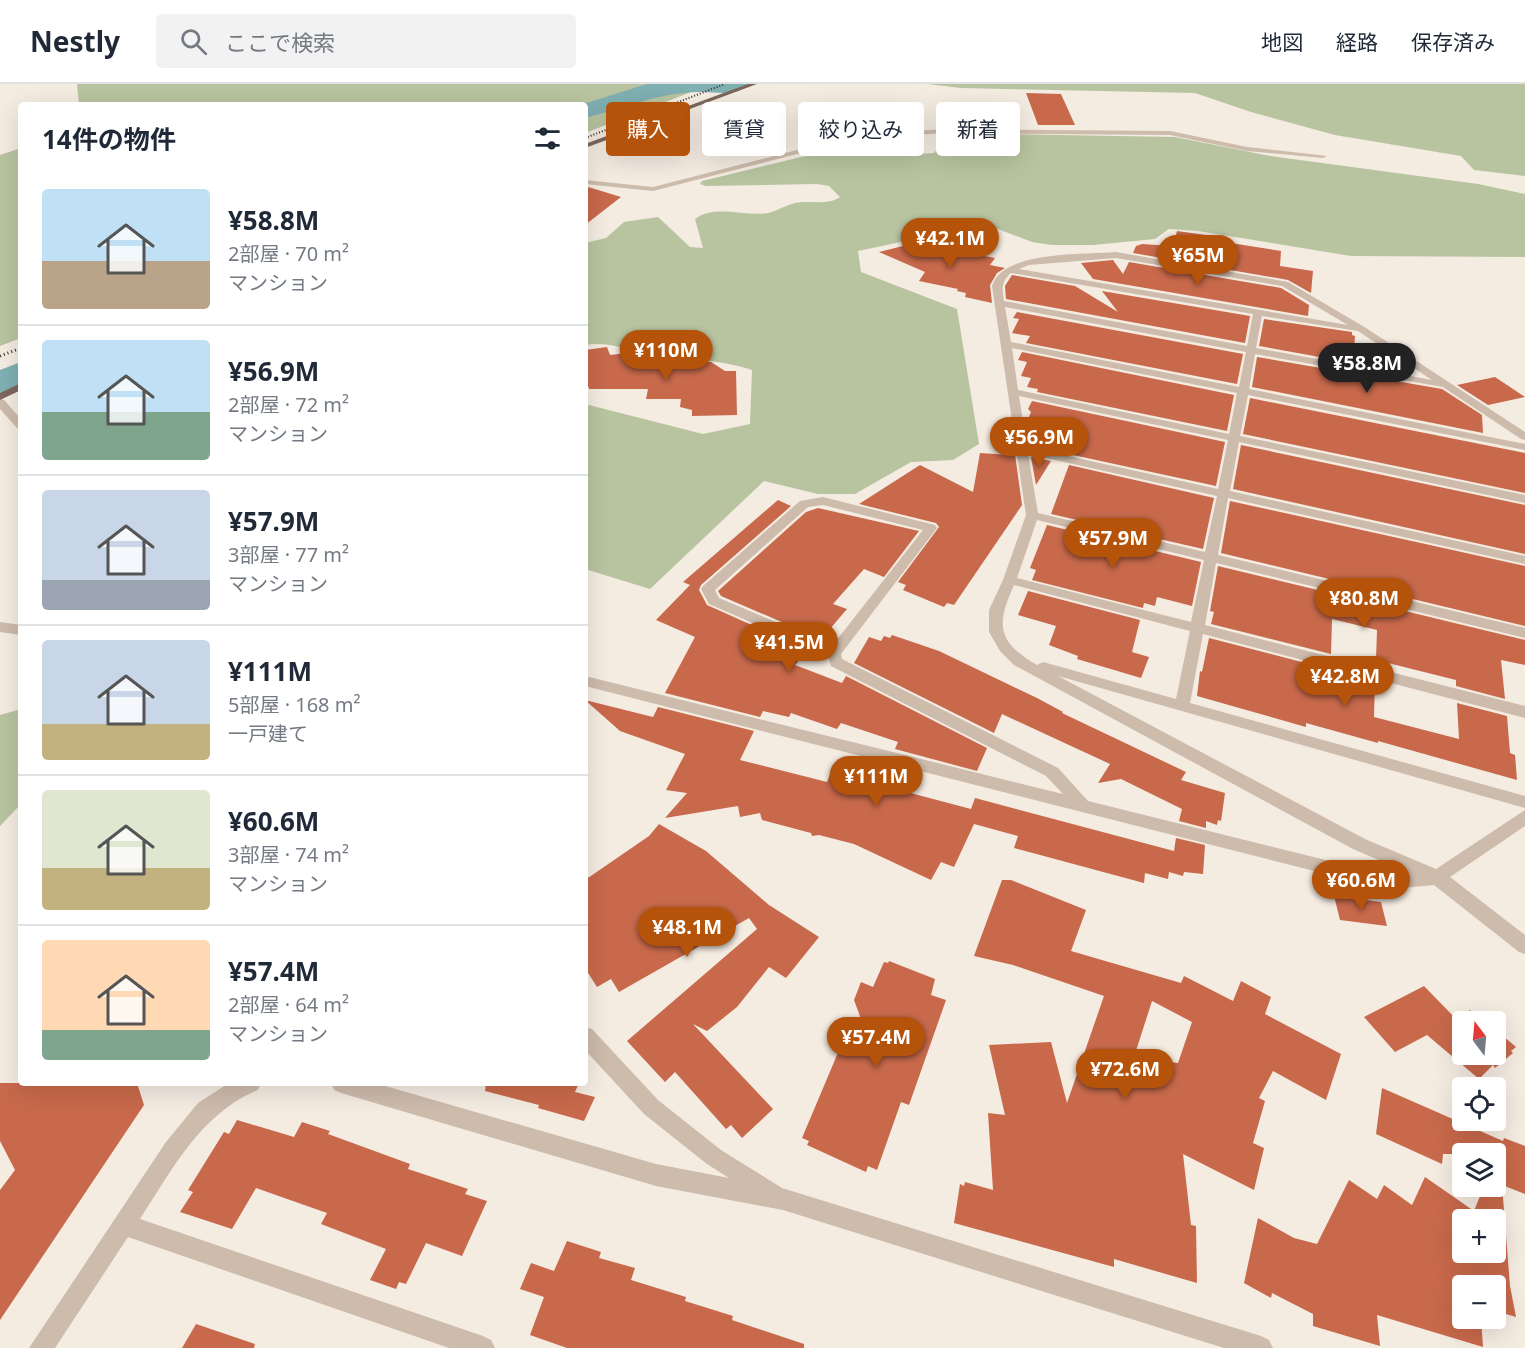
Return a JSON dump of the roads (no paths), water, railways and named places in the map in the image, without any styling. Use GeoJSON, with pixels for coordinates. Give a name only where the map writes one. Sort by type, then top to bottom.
{"type":"FeatureCollection","features":[{"type":"Feature","properties":{"kind":"main road"},"geometry":{"type":"LineString","coordinates":[[588,145],[754,84]]}},
{"type":"Feature","properties":{"kind":"main road"},"geometry":{"type":"LineString","coordinates":[[0,397],[18,388]]}},
{"type":"Feature","properties":{"kind":"street"},"geometry":{"type":"LineString","coordinates":[[588,182],[653,189],[855,137],[944,131],[1170,133],[1247,149],[1323,156]]}},
{"type":"Feature","properties":{"kind":"street"},"geometry":{"type":"LineString","coordinates":[[1525,437],[1300,290],[1270,279],[1116,255],[1039,261],[1010,269],[999,279],[997,286],[1032,515],[1010,580],[996,610],[996,632],[1005,648],[1019,661],[1359,844],[1437,878],[1525,946]]}},
{"type":"Feature","properties":{"kind":"street"},"geometry":{"type":"LineString","coordinates":[[1010,269],[1363,330]]}},
{"type":"Feature","properties":{"kind":"street"},"geometry":{"type":"LineString","coordinates":[[1000,303],[1448,387]]}},
{"type":"Feature","properties":{"kind":"street"},"geometry":{"type":"LineString","coordinates":[[1182,706],[1258,312]]}},
{"type":"Feature","properties":{"kind":"street"},"geometry":{"type":"LineString","coordinates":[[1006,344],[1525,447]]}},
{"type":"Feature","properties":{"kind":"street"},"geometry":{"type":"LineString","coordinates":[[1014,392],[1525,499]]}},
{"type":"Feature","properties":{"kind":"street"},"geometry":{"type":"LineString","coordinates":[[0,402],[18,423]]}},
{"type":"Feature","properties":{"kind":"street"},"geometry":{"type":"LineString","coordinates":[[1022,449],[1525,560]]}},
{"type":"Feature","properties":{"kind":"street"},"geometry":{"type":"LineString","coordinates":[[823,501],[931,528],[917,546],[834,653],[714,601],[708,589],[804,504],[823,501]]}},
{"type":"Feature","properties":{"kind":"street"},"geometry":{"type":"LineString","coordinates":[[1032,515],[1525,633]]}},
{"type":"Feature","properties":{"kind":"street"},"geometry":{"type":"LineString","coordinates":[[1010,580],[1525,712]]}},
{"type":"Feature","properties":{"kind":"street"},"geometry":{"type":"LineString","coordinates":[[0,627],[18,630]]}},
{"type":"Feature","properties":{"kind":"street"},"geometry":{"type":"LineString","coordinates":[[834,653],[836,662],[1052,772],[1085,808]]}},
{"type":"Feature","properties":{"kind":"street"},"geometry":{"type":"LineString","coordinates":[[1019,661],[1525,802]]}},
{"type":"Feature","properties":{"kind":"street"},"geometry":{"type":"LineString","coordinates":[[588,682],[1354,874],[1401,881],[1437,878],[1525,817]]}},
{"type":"Feature","properties":{"kind":"street"},"geometry":{"type":"LineString","coordinates":[[588,1039],[651,1107],[714,1157],[783,1199]]}},
{"type":"Feature","properties":{"kind":"street"},"geometry":{"type":"LineString","coordinates":[[41,1348],[172,1149],[205,1110],[241,1086]]}},
{"type":"Feature","properties":{"kind":"street"},"geometry":{"type":"LineString","coordinates":[[351,1086],[656,1174],[783,1199],[1261,1348]]}},
{"type":"Feature","properties":{"kind":"street"},"geometry":{"type":"LineString","coordinates":[[123,1224],[483,1348]]}},
{"type":"Feature","properties":{"kind":"waterway"},"geometry":{"type":"LineString","coordinates":[[588,110],[655,89],[737,84]]}},
{"type":"Feature","properties":{"kind":"waterway"},"geometry":{"type":"LineString","coordinates":[[0,384],[18,375]]}},
{"type":"Feature","properties":{"kind":"railway"},"geometry":{"type":"LineString","coordinates":[[588,137],[725,84]]}},
{"type":"Feature","properties":{"kind":"railway"},"geometry":{"type":"LineString","coordinates":[[0,356],[18,349]]}}]}
